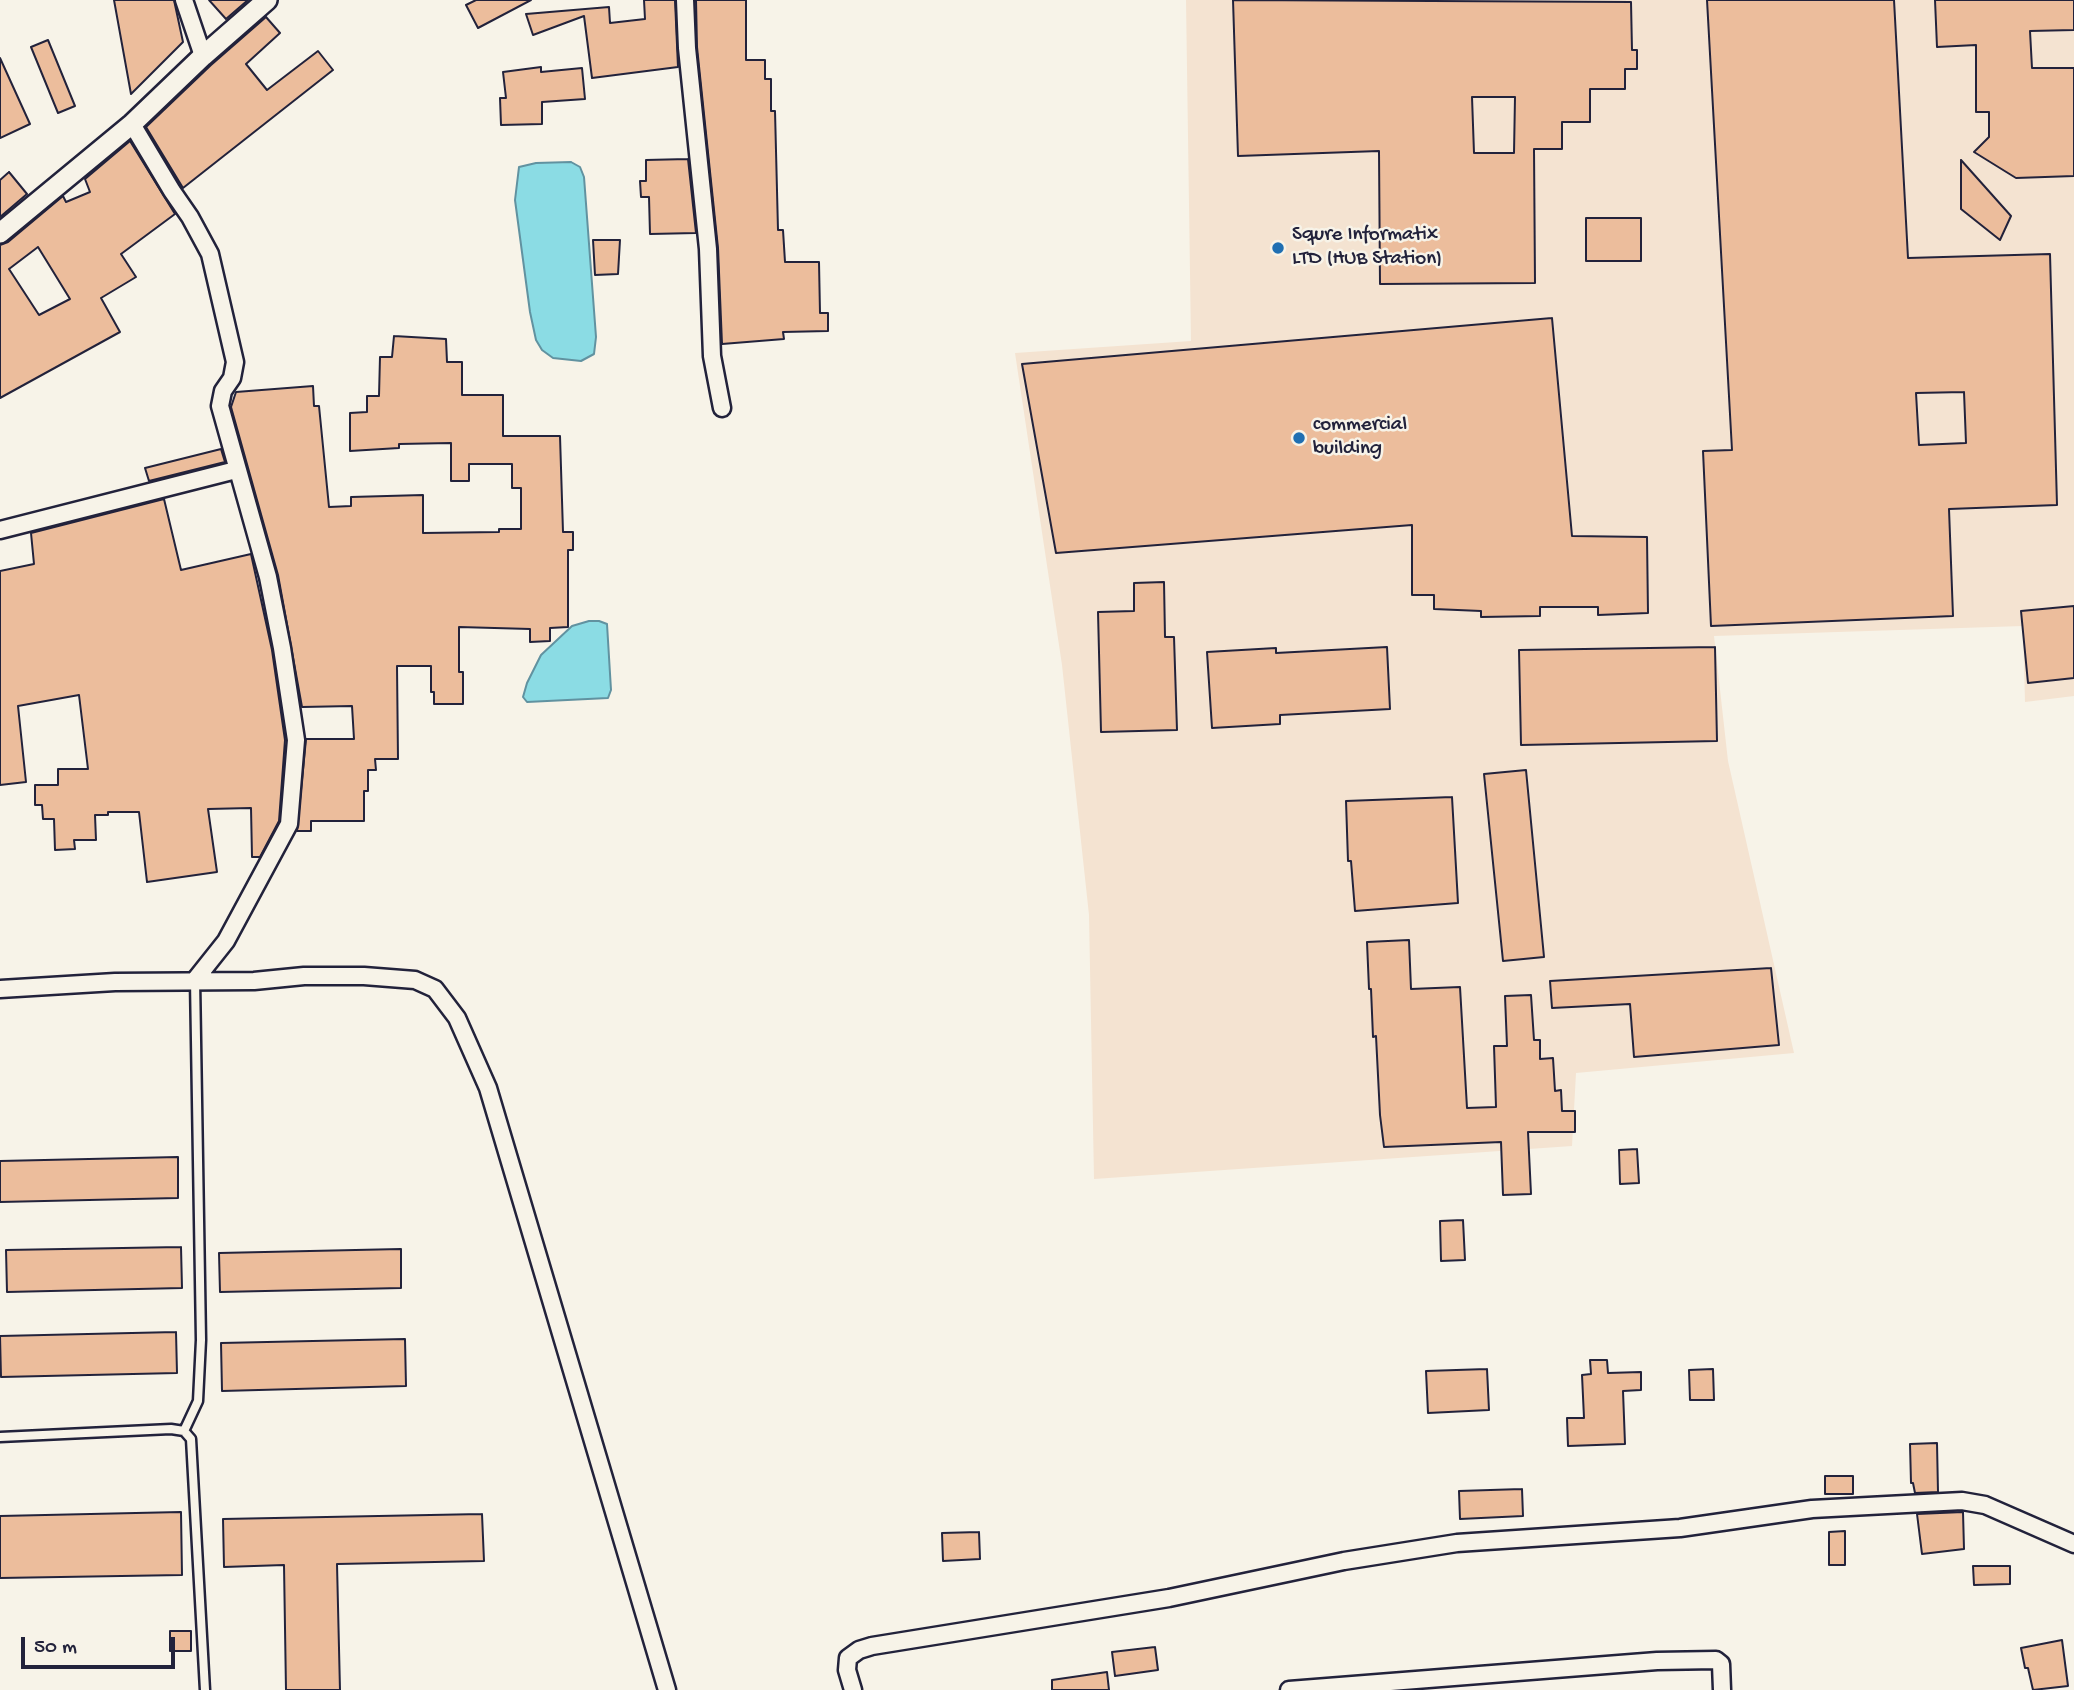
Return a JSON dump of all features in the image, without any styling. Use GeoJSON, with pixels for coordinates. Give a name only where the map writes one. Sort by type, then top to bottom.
{"type":"FeatureCollection","features":[{"type":"Feature","properties":{"kind":"street"},"geometry":{"type":"LineString","coordinates":[[184,0],[203,56]]}},
{"type":"Feature","properties":{"kind":"street"},"geometry":{"type":"LineString","coordinates":[[0,233],[132,124],[267,0]]}},
{"type":"Feature","properties":{"kind":"street"},"geometry":{"type":"LineString","coordinates":[[685,0],[687,48],[708,249],[712,356],[722,408]]}},
{"type":"Feature","properties":{"kind":"street"},"geometry":{"type":"LineString","coordinates":[[132,124],[210,254],[235,362],[232,378],[223,391],[220,406],[268,577],[296,740],[289,824],[226,941],[195,980]]}},
{"type":"Feature","properties":{"kind":"street"},"geometry":{"type":"LineString","coordinates":[[0,530],[236,470]]}},
{"type":"Feature","properties":{"kind":"street"},"geometry":{"type":"LineString","coordinates":[[0,989],[115,982],[254,981],[304,976],[364,976],[415,980],[435,989],[457,1018],[488,1088],[667,1690]]}},
{"type":"Feature","properties":{"kind":"street"},"geometry":{"type":"LineString","coordinates":[[853,1690],[847,1670],[848,1658],[859,1650],[872,1646],[1169,1598],[1344,1560],[1457,1543],[1680,1528],[1812,1509],[1962,1501],[1985,1505],[2074,1544]]}},
{"type":"Feature","properties":{"kind":"street"},"geometry":{"type":"LineString","coordinates":[[1289,1690],[1657,1661],[1716,1660],[1721,1664],[1722,1690]]}},
{"type":"Feature","properties":{"kind":"lane"},"geometry":{"type":"LineString","coordinates":[[184,1431],[198,1401],[201,1340],[195,980]]}},
{"type":"Feature","properties":{"kind":"lane"},"geometry":{"type":"LineString","coordinates":[[0,1437],[171,1429],[184,1431],[191,1438],[205,1690]]}},
{"type":"Feature","properties":{"kind":"shaded area"},"geometry":{"type":"Polygon","coordinates":[[[1186,0],[2074,0],[2074,696],[2025,702],[2023,626],[1714,636],[1728,761],[1794,1053],[1576,1073],[1572,1146],[1094,1179],[1089,915],[1062,665],[1015,353],[1191,341],[1186,0]]]}},
{"type":"Feature","properties":{"kind":"water"},"geometry":{"type":"Polygon","coordinates":[[[571,162],[580,167],[584,177],[596,337],[594,354],[581,361],[553,358],[542,350],[536,340],[515,200],[519,167],[536,163],[571,162]]]}},
{"type":"Feature","properties":{"kind":"water"},"geometry":{"type":"Polygon","coordinates":[[[589,621],[607,624],[611,690],[608,698],[527,702],[523,697],[527,683],[541,655],[572,626],[589,621]]]}},
{"type":"Feature","properties":{"kind":"building"},"geometry":{"type":"Polygon","coordinates":[[[114,0],[174,0],[183,42],[131,94],[114,0]]]}},
{"type":"Feature","properties":{"kind":"building"},"geometry":{"type":"Polygon","coordinates":[[[209,0],[248,0],[226,19],[209,0]]]}},
{"type":"Feature","properties":{"kind":"building"},"geometry":{"type":"Polygon","coordinates":[[[476,0],[531,0],[478,28],[466,5],[476,0]]]}},
{"type":"Feature","properties":{"kind":"building"},"geometry":{"type":"Polygon","coordinates":[[[644,0],[675,0],[678,67],[592,78],[584,16],[533,35],[526,14],[609,7],[610,23],[645,19],[644,0]]]}},
{"type":"Feature","properties":{"kind":"building"},"geometry":{"type":"Polygon","coordinates":[[[696,0],[746,0],[746,60],[765,60],[765,79],[771,79],[771,111],[775,111],[778,230],[783,230],[785,262],[819,262],[820,313],[828,313],[828,331],[783,332],[784,339],[722,344],[718,248],[697,47],[696,0]]]}},
{"type":"Feature","properties":{"kind":"building"},"geometry":{"type":"Polygon","coordinates":[[[1233,0],[1631,2],[1632,50],[1637,50],[1637,69],[1625,69],[1625,89],[1590,89],[1590,122],[1562,122],[1562,149],[1534,149],[1535,283],[1380,284],[1379,151],[1238,156],[1233,0]],[[1472,97],[1474,153],[1514,153],[1515,97],[1472,97]]]}},
{"type":"Feature","properties":{"kind":"building"},"geometry":{"type":"Polygon","coordinates":[[[1707,0],[1894,0],[1908,258],[2050,254],[2057,505],[1949,509],[1953,616],[1711,626],[1703,451],[1732,450],[1707,0]],[[1964,392],[1916,393],[1919,445],[1966,443],[1964,392]]]}},
{"type":"Feature","properties":{"kind":"building"},"geometry":{"type":"Polygon","coordinates":[[[1935,0],[2074,0],[2074,30],[2030,31],[2032,68],[2074,68],[2074,176],[2016,178],[1974,152],[1989,137],[1989,112],[1976,112],[1976,45],[1937,47],[1935,0]]]}},
{"type":"Feature","properties":{"kind":"building"},"geometry":{"type":"Polygon","coordinates":[[[266,17],[280,33],[246,64],[267,90],[318,51],[333,70],[183,188],[146,127],[266,17]]]}},
{"type":"Feature","properties":{"kind":"building"},"geometry":{"type":"Polygon","coordinates":[[[48,40],[75,106],[58,113],[31,47],[48,40]]]}},
{"type":"Feature","properties":{"kind":"building"},"geometry":{"type":"Polygon","coordinates":[[[0,58],[30,124],[0,138],[0,58]]]}},
{"type":"Feature","properties":{"kind":"building"},"geometry":{"type":"Polygon","coordinates":[[[541,67],[541,72],[582,68],[585,99],[542,102],[542,124],[501,125],[500,98],[506,98],[503,72],[541,67]]]}},
{"type":"Feature","properties":{"kind":"building"},"geometry":{"type":"Polygon","coordinates":[[[130,141],[175,214],[121,254],[136,277],[101,298],[120,332],[0,398],[0,245],[8,242],[63,196],[66,202],[90,192],[85,179],[130,141]],[[38,247],[9,269],[39,315],[70,299],[38,247]]]}},
{"type":"Feature","properties":{"kind":"building"},"geometry":{"type":"Polygon","coordinates":[[[688,159],[696,233],[650,234],[649,197],[641,197],[640,181],[646,181],[646,160],[688,159]]]}},
{"type":"Feature","properties":{"kind":"building"},"geometry":{"type":"Polygon","coordinates":[[[1961,160],[2011,216],[2000,240],[1961,209],[1961,160]]]}},
{"type":"Feature","properties":{"kind":"building"},"geometry":{"type":"Polygon","coordinates":[[[9,172],[27,194],[0,217],[0,180],[9,172]]]}},
{"type":"Feature","properties":{"kind":"building"},"geometry":{"type":"Polygon","coordinates":[[[1586,218],[1641,218],[1641,261],[1586,261],[1586,218]]]}},
{"type":"Feature","properties":{"kind":"building"},"geometry":{"type":"Polygon","coordinates":[[[593,240],[620,240],[618,274],[595,275],[593,240]]]}},
{"type":"Feature","properties":{"kind":"building","name":"commercial building"},"geometry":{"type":"Polygon","coordinates":[[[1552,318],[1572,536],[1647,537],[1648,613],[1598,615],[1598,607],[1540,607],[1540,616],[1481,617],[1481,611],[1434,609],[1434,595],[1412,595],[1412,525],[1056,553],[1022,364],[1552,318]]]}},
{"type":"Feature","properties":{"kind":"building"},"geometry":{"type":"Polygon","coordinates":[[[394,336],[446,339],[447,362],[462,362],[462,395],[503,395],[503,436],[560,436],[563,532],[573,532],[573,550],[568,550],[568,627],[550,628],[550,641],[530,642],[530,629],[459,627],[459,672],[463,672],[463,704],[434,704],[431,666],[397,666],[398,759],[375,759],[376,770],[368,770],[368,791],[364,791],[364,821],[311,821],[311,831],[297,831],[306,739],[354,739],[352,706],[302,707],[278,575],[231,407],[236,392],[313,386],[314,406],[319,406],[329,507],[351,506],[351,497],[423,495],[423,533],[499,532],[499,529],[521,529],[521,488],[512,488],[512,464],[469,464],[469,481],[451,481],[451,443],[399,444],[399,448],[350,451],[350,413],[367,412],[367,396],[379,396],[380,357],[392,357],[394,336]]]}},
{"type":"Feature","properties":{"kind":"building"},"geometry":{"type":"Polygon","coordinates":[[[221,449],[225,462],[149,481],[145,468],[221,449]]]}},
{"type":"Feature","properties":{"kind":"building"},"geometry":{"type":"Polygon","coordinates":[[[164,499],[181,570],[251,554],[272,650],[285,740],[279,821],[260,857],[252,857],[251,808],[208,809],[217,872],[147,882],[139,812],[108,812],[108,815],[95,815],[96,840],[74,840],[75,849],[55,850],[54,819],[43,819],[42,805],[35,805],[35,785],[58,785],[58,769],[88,769],[79,695],[18,706],[26,782],[0,785],[0,571],[34,564],[31,533],[164,499]]]}},
{"type":"Feature","properties":{"kind":"building"},"geometry":{"type":"Polygon","coordinates":[[[1164,582],[1165,637],[1174,637],[1177,730],[1101,732],[1098,612],[1134,611],[1134,583],[1164,582]]]}},
{"type":"Feature","properties":{"kind":"building"},"geometry":{"type":"Polygon","coordinates":[[[2074,606],[2074,678],[2028,683],[2021,611],[2074,606]]]}},
{"type":"Feature","properties":{"kind":"building"},"geometry":{"type":"Polygon","coordinates":[[[1387,647],[1390,709],[1280,715],[1280,724],[1212,728],[1207,652],[1276,648],[1276,653],[1387,647]]]}},
{"type":"Feature","properties":{"kind":"building"},"geometry":{"type":"Polygon","coordinates":[[[1715,647],[1717,741],[1521,745],[1519,650],[1715,647]]]}},
{"type":"Feature","properties":{"kind":"building"},"geometry":{"type":"Polygon","coordinates":[[[1526,770],[1544,957],[1503,961],[1484,774],[1526,770]]]}},
{"type":"Feature","properties":{"kind":"building"},"geometry":{"type":"Polygon","coordinates":[[[1452,797],[1458,903],[1355,911],[1351,861],[1348,861],[1346,801],[1452,797]]]}},
{"type":"Feature","properties":{"kind":"building"},"geometry":{"type":"Polygon","coordinates":[[[1409,940],[1411,989],[1460,987],[1467,1108],[1496,1107],[1494,1046],[1507,1046],[1505,996],[1531,995],[1534,1040],[1540,1040],[1540,1059],[1553,1058],[1555,1091],[1561,1090],[1562,1111],[1575,1111],[1575,1132],[1528,1132],[1531,1194],[1503,1195],[1501,1142],[1384,1147],[1367,942],[1409,940]]]}},
{"type":"Feature","properties":{"kind":"building"},"geometry":{"type":"Polygon","coordinates":[[[1771,968],[1779,1045],[1634,1057],[1630,1004],[1552,1008],[1550,981],[1771,968]]]}},
{"type":"Feature","properties":{"kind":"building"},"geometry":{"type":"Polygon","coordinates":[[[1637,1149],[1639,1183],[1620,1184],[1619,1150],[1637,1149]]]}},
{"type":"Feature","properties":{"kind":"building"},"geometry":{"type":"Polygon","coordinates":[[[178,1157],[178,1198],[0,1202],[0,1161],[178,1157]]]}},
{"type":"Feature","properties":{"kind":"building"},"geometry":{"type":"Polygon","coordinates":[[[1463,1220],[1465,1260],[1441,1261],[1440,1221],[1463,1220]]]}},
{"type":"Feature","properties":{"kind":"building"},"geometry":{"type":"Polygon","coordinates":[[[181,1247],[182,1288],[7,1292],[6,1250],[181,1247]]]}},
{"type":"Feature","properties":{"kind":"building"},"geometry":{"type":"Polygon","coordinates":[[[401,1249],[401,1288],[220,1292],[219,1253],[401,1249]]]}},
{"type":"Feature","properties":{"kind":"building"},"geometry":{"type":"Polygon","coordinates":[[[176,1332],[177,1373],[1,1377],[0,1336],[176,1332]]]}},
{"type":"Feature","properties":{"kind":"building"},"geometry":{"type":"Polygon","coordinates":[[[405,1339],[406,1386],[222,1391],[221,1343],[405,1339]]]}},
{"type":"Feature","properties":{"kind":"building"},"geometry":{"type":"Polygon","coordinates":[[[1590,1360],[1607,1360],[1608,1373],[1641,1372],[1641,1390],[1623,1391],[1625,1444],[1568,1446],[1567,1418],[1584,1418],[1582,1375],[1591,1374],[1590,1360]]]}},
{"type":"Feature","properties":{"kind":"building"},"geometry":{"type":"Polygon","coordinates":[[[1487,1369],[1489,1410],[1428,1413],[1426,1371],[1487,1369]]]}},
{"type":"Feature","properties":{"kind":"building"},"geometry":{"type":"Polygon","coordinates":[[[1713,1369],[1714,1400],[1690,1400],[1689,1370],[1713,1369]]]}},
{"type":"Feature","properties":{"kind":"building"},"geometry":{"type":"Polygon","coordinates":[[[1937,1443],[1938,1492],[1915,1493],[1911,1483],[1910,1444],[1937,1443]]]}},
{"type":"Feature","properties":{"kind":"building"},"geometry":{"type":"Polygon","coordinates":[[[1825,1476],[1853,1476],[1853,1494],[1825,1494],[1825,1476]]]}},
{"type":"Feature","properties":{"kind":"building"},"geometry":{"type":"Polygon","coordinates":[[[1522,1489],[1523,1516],[1460,1519],[1459,1491],[1522,1489]]]}},
{"type":"Feature","properties":{"kind":"building"},"geometry":{"type":"Polygon","coordinates":[[[181,1512],[182,1575],[0,1578],[0,1516],[181,1512]]]}},
{"type":"Feature","properties":{"kind":"building"},"geometry":{"type":"Polygon","coordinates":[[[1963,1512],[1964,1549],[1922,1554],[1917,1514],[1963,1512]]]}},
{"type":"Feature","properties":{"kind":"building"},"geometry":{"type":"Polygon","coordinates":[[[482,1514],[484,1561],[337,1564],[340,1690],[286,1690],[284,1565],[224,1567],[223,1519],[482,1514]]]}},
{"type":"Feature","properties":{"kind":"building"},"geometry":{"type":"Polygon","coordinates":[[[1845,1531],[1845,1565],[1829,1565],[1829,1532],[1845,1531]]]}},
{"type":"Feature","properties":{"kind":"building"},"geometry":{"type":"Polygon","coordinates":[[[979,1532],[980,1559],[943,1561],[942,1533],[979,1532]]]}},
{"type":"Feature","properties":{"kind":"building"},"geometry":{"type":"Polygon","coordinates":[[[1973,1566],[2010,1566],[2010,1584],[1974,1585],[1973,1566]]]}},
{"type":"Feature","properties":{"kind":"building"},"geometry":{"type":"Polygon","coordinates":[[[170,1631],[191,1631],[191,1651],[170,1651],[170,1631]]]}},
{"type":"Feature","properties":{"kind":"building"},"geometry":{"type":"Polygon","coordinates":[[[2062,1640],[2068,1686],[2033,1690],[2021,1648],[2062,1640]]]}},
{"type":"Feature","properties":{"kind":"building"},"geometry":{"type":"Polygon","coordinates":[[[1155,1647],[1158,1670],[1115,1676],[1112,1652],[1155,1647]]]}},
{"type":"Feature","properties":{"kind":"building"},"geometry":{"type":"Polygon","coordinates":[[[1107,1672],[1109,1690],[1052,1690],[1052,1680],[1107,1672]]]}},
{"type":"Feature","properties":{"kind":"place","name":"Squre Informatix LTD (HUB Station)"},"geometry":{"type":"Point","coordinates":[1278,248]}},
{"type":"Feature","properties":{"kind":"place","name":"commercial building"},"geometry":{"type":"Point","coordinates":[1299,438]}}]}
